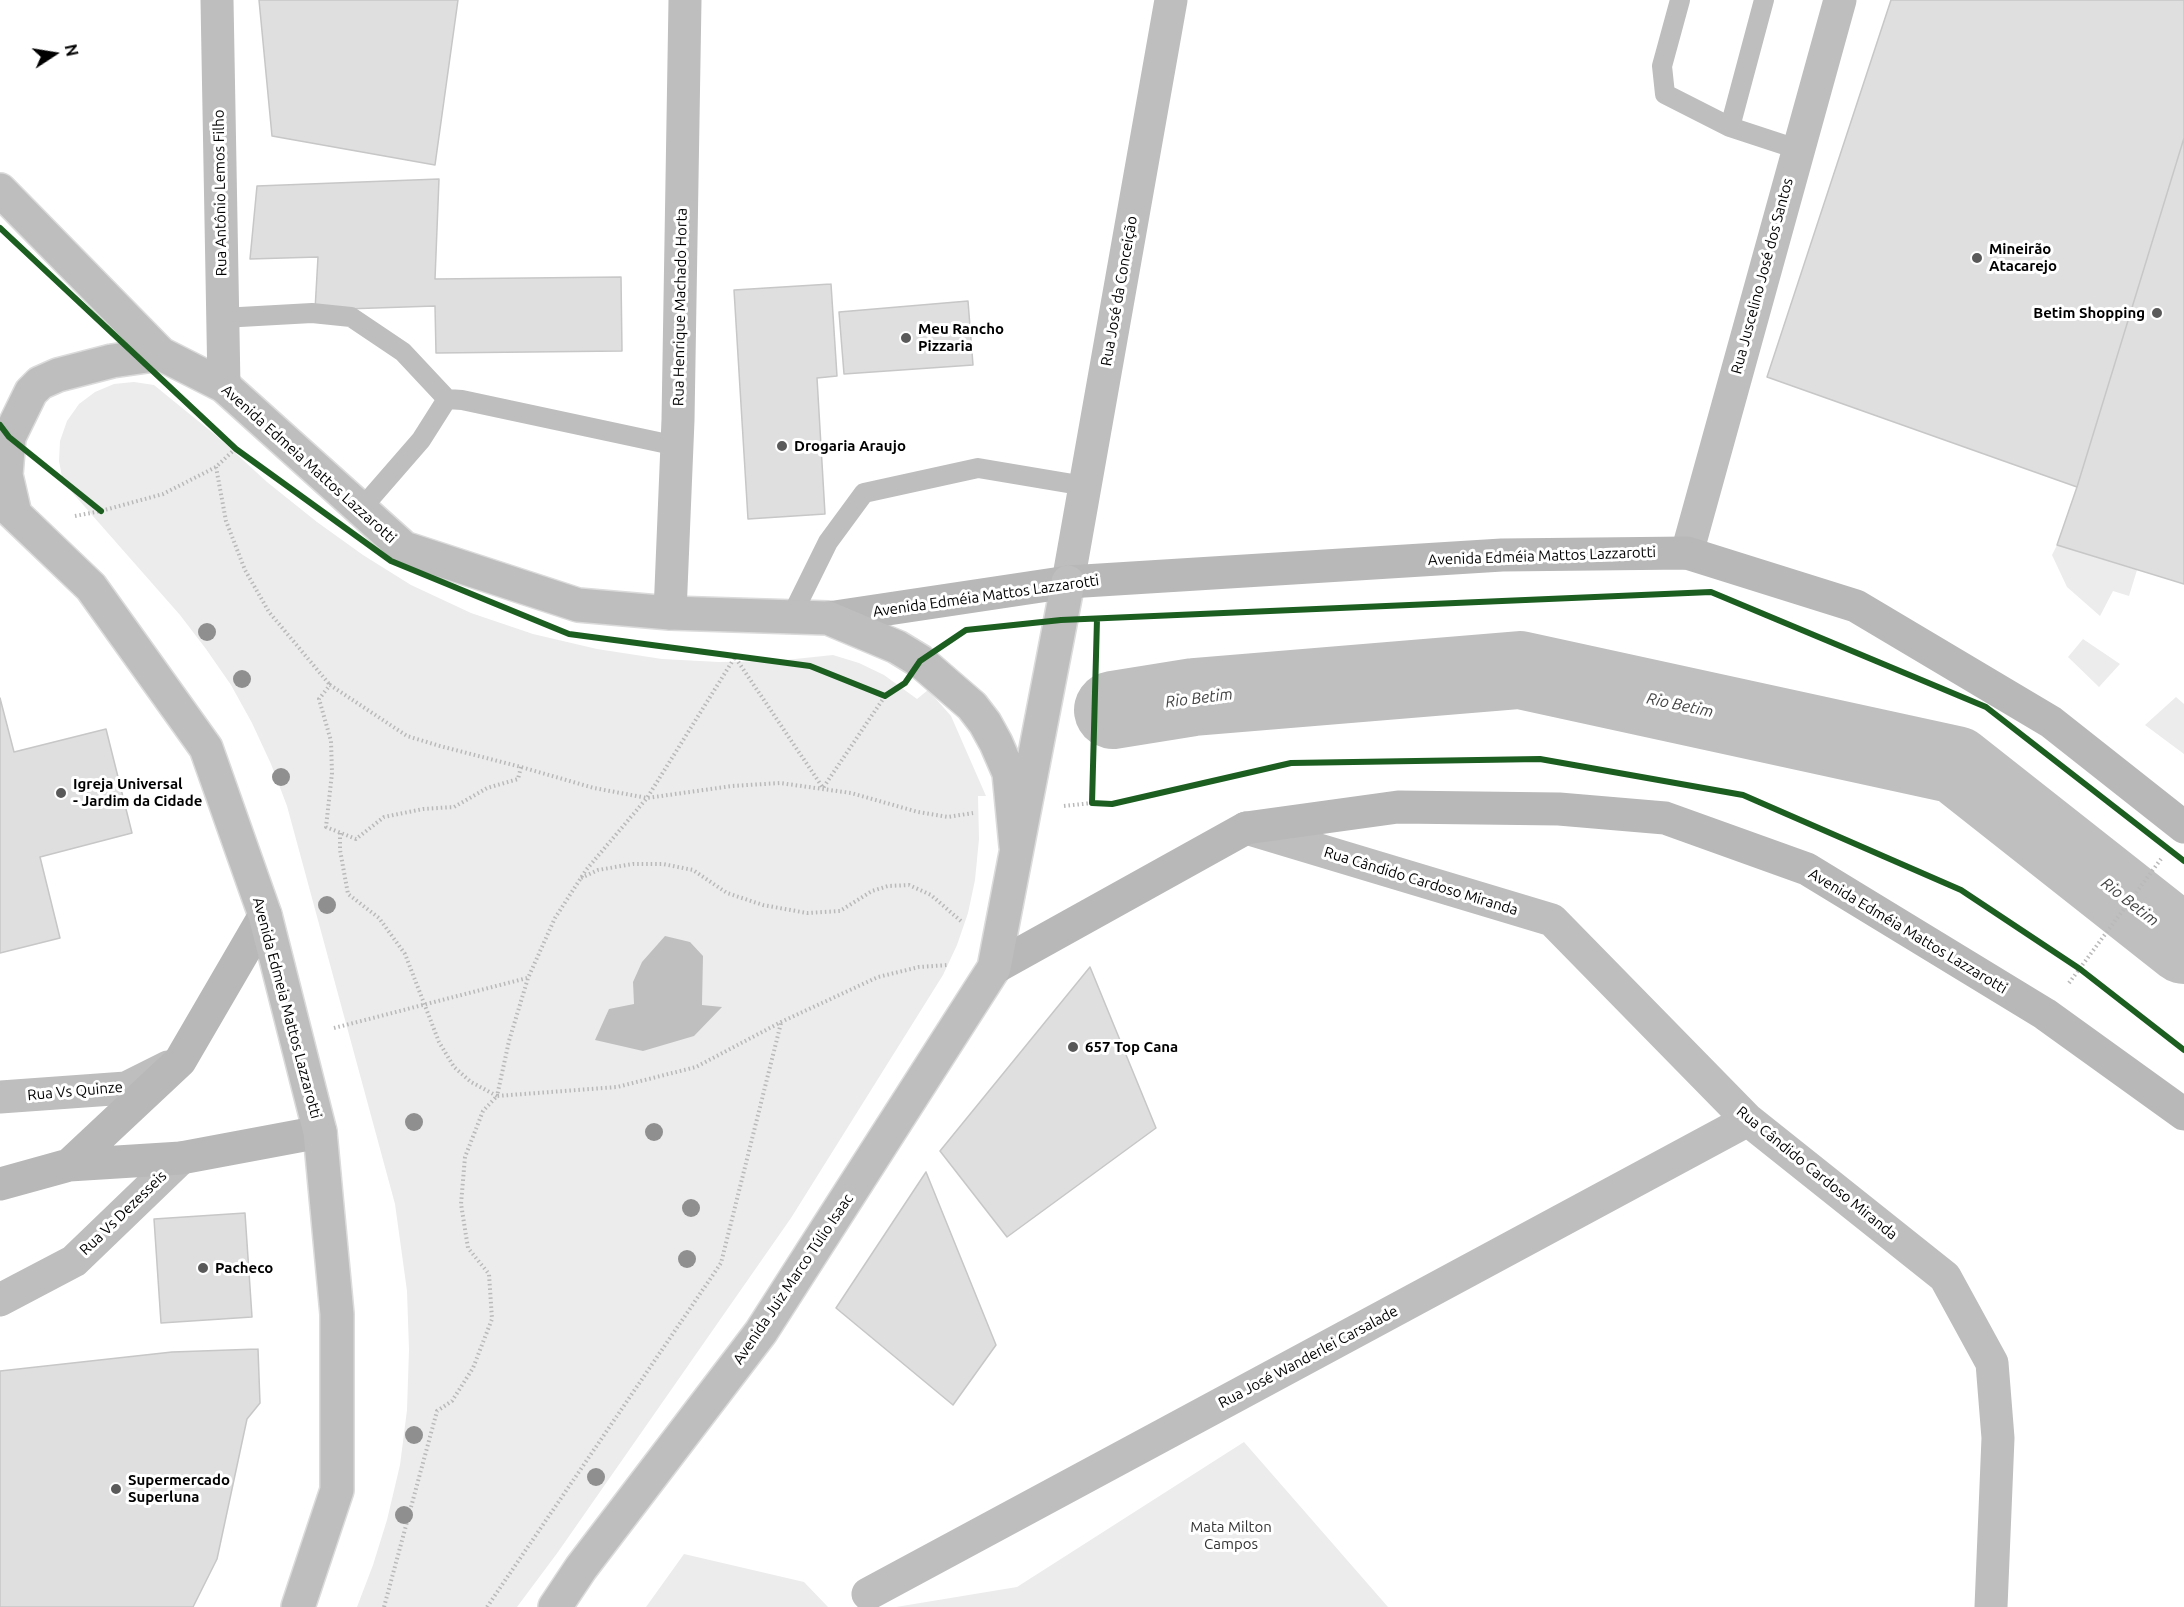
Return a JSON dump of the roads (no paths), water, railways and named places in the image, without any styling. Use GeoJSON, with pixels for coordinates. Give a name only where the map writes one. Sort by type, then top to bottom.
{"type":"FeatureCollection","features":[{"type":"Feature","properties":{"kind":"main road","name":"Avenida Edméia Mattos Lazzarotti"},"geometry":{"type":"LineString","coordinates":[[828,618],[1068,582],[1502,555],[1687,553],[1856,606],[2051,722],[2184,827]]}},
{"type":"Feature","properties":{"kind":"main road","name":"Avenida Edméia Mattos Lazzarotti"},"geometry":{"type":"LineString","coordinates":[[994,968],[1246,828],[1398,807],[1559,809],[1665,818],[1807,868],[2045,1014],[2184,1114]]}},
{"type":"Feature","properties":{"kind":"main road"},"geometry":{"type":"LineString","coordinates":[[69,1165],[180,1061],[265,915]]}},
{"type":"Feature","properties":{"kind":"main road"},"geometry":{"type":"LineString","coordinates":[[7,1182],[69,1165],[181,1158],[320,1132]]}},
{"type":"Feature","properties":{"kind":"street","name":"Rua Antônio Lemos Filho"},"geometry":{"type":"LineString","coordinates":[[217,0],[224,386]]}},
{"type":"Feature","properties":{"kind":"street","name":"Rua Henrique Machado Horta"},"geometry":{"type":"LineString","coordinates":[[670,613],[677,446],[685,0]]}},
{"type":"Feature","properties":{"kind":"street","name":"Rua José da Conceição"},"geometry":{"type":"LineString","coordinates":[[1018,811],[1068,582],[1171,0]]}},
{"type":"Feature","properties":{"kind":"street","name":"Rua Juscelino José dos Santos"},"geometry":{"type":"LineString","coordinates":[[1687,553],[1840,0]]}},
{"type":"Feature","properties":{"kind":"street","name":"Avenida Edmeia Mattos Lazzarotti"},"geometry":{"type":"LineString","coordinates":[[0,190],[161,354],[224,386],[404,548],[578,605],[670,613],[828,618]]}},
{"type":"Feature","properties":{"kind":"street"},"geometry":{"type":"LineString","coordinates":[[14,513],[6,475],[9,436],[31,392],[40,383],[58,375],[112,361],[161,354]]}},
{"type":"Feature","properties":{"kind":"street","name":"Avenida Edmeia Mattos Lazzarotti"},"geometry":{"type":"LineString","coordinates":[[14,513],[91,587],[206,748],[265,915],[320,1132]]}},
{"type":"Feature","properties":{"kind":"street"},"geometry":{"type":"LineString","coordinates":[[828,618],[897,647],[920,661],[972,706],[985,723],[1010,773],[1018,811],[1016,846],[994,968]]}},
{"type":"Feature","properties":{"kind":"street","name":"Rua Cândido Cardoso Miranda"},"geometry":{"type":"LineString","coordinates":[[1246,828],[1552,920],[1748,1120],[1946,1278],[1992,1363],[1998,1438],[1991,1607]]}},
{"type":"Feature","properties":{"kind":"street","name":"Avenida Juiz Marco Túlio Isaac"},"geometry":{"type":"LineString","coordinates":[[555,1607],[581,1568],[762,1332],[994,968]]}},
{"type":"Feature","properties":{"kind":"street","name":"Rua Vs Quinze"},"geometry":{"type":"LineString","coordinates":[[0,1097],[126,1088],[180,1061]]}},
{"type":"Feature","properties":{"kind":"street","name":"Rua José Wanderlei Carsalade"},"geometry":{"type":"LineString","coordinates":[[868,1594],[1748,1120]]}},
{"type":"Feature","properties":{"kind":"street"},"geometry":{"type":"LineString","coordinates":[[299,1606],[337,1490],[337,1314],[320,1132]]}},
{"type":"Feature","properties":{"kind":"street","name":"Rua Vs Dezesseis"},"geometry":{"type":"LineString","coordinates":[[0,1300],[74,1261],[181,1158]]}},
{"type":"Feature","properties":{"kind":"lane"},"geometry":{"type":"LineString","coordinates":[[1680,0],[1662,66],[1665,94],[1730,127],[1797,149]]}},
{"type":"Feature","properties":{"kind":"lane"},"geometry":{"type":"LineString","coordinates":[[1730,127],[1764,0]]}},
{"type":"Feature","properties":{"kind":"lane"},"geometry":{"type":"LineString","coordinates":[[222,318],[312,313],[351,317],[403,351],[447,399],[462,400],[677,446]]}},
{"type":"Feature","properties":{"kind":"lane"},"geometry":{"type":"LineString","coordinates":[[362,509],[422,440],[447,399]]}},
{"type":"Feature","properties":{"kind":"lane"},"geometry":{"type":"LineString","coordinates":[[791,617],[828,542],[864,493],[978,468],[1085,486]]}},
{"type":"Feature","properties":{"kind":"waterway","name":"Rio Betim"},"geometry":{"type":"LineString","coordinates":[[1113,710],[1194,697],[1520,670],[1956,765],[2184,945]]}},
{"type":"Feature","properties":{"kind":"place","name":"Mineirão Atacarejo"},"geometry":{"type":"Point","coordinates":[1977,258]}},
{"type":"Feature","properties":{"kind":"place","name":"Betim Shopping"},"geometry":{"type":"Point","coordinates":[2157,313]}},
{"type":"Feature","properties":{"kind":"place","name":"Meu Rancho Pizzaria"},"geometry":{"type":"Point","coordinates":[906,338]}},
{"type":"Feature","properties":{"kind":"place","name":"Drogaria Araujo"},"geometry":{"type":"Point","coordinates":[782,446]}},
{"type":"Feature","properties":{"kind":"place","name":"Igreja Universal - Jardim da Cidade"},"geometry":{"type":"Point","coordinates":[61,793]}},
{"type":"Feature","properties":{"kind":"place","name":"657 Top Cana"},"geometry":{"type":"Point","coordinates":[1073,1047]}},
{"type":"Feature","properties":{"kind":"place","name":"Pacheco"},"geometry":{"type":"Point","coordinates":[203,1268]}},
{"type":"Feature","properties":{"kind":"place","name":"Supermercado Superluna"},"geometry":{"type":"Point","coordinates":[116,1489]}},
{"type":"Feature","properties":{"kind":"park label","name":"Mata Milton Campos"},"geometry":{"type":"Point","coordinates":[1231,1536]}}]}
